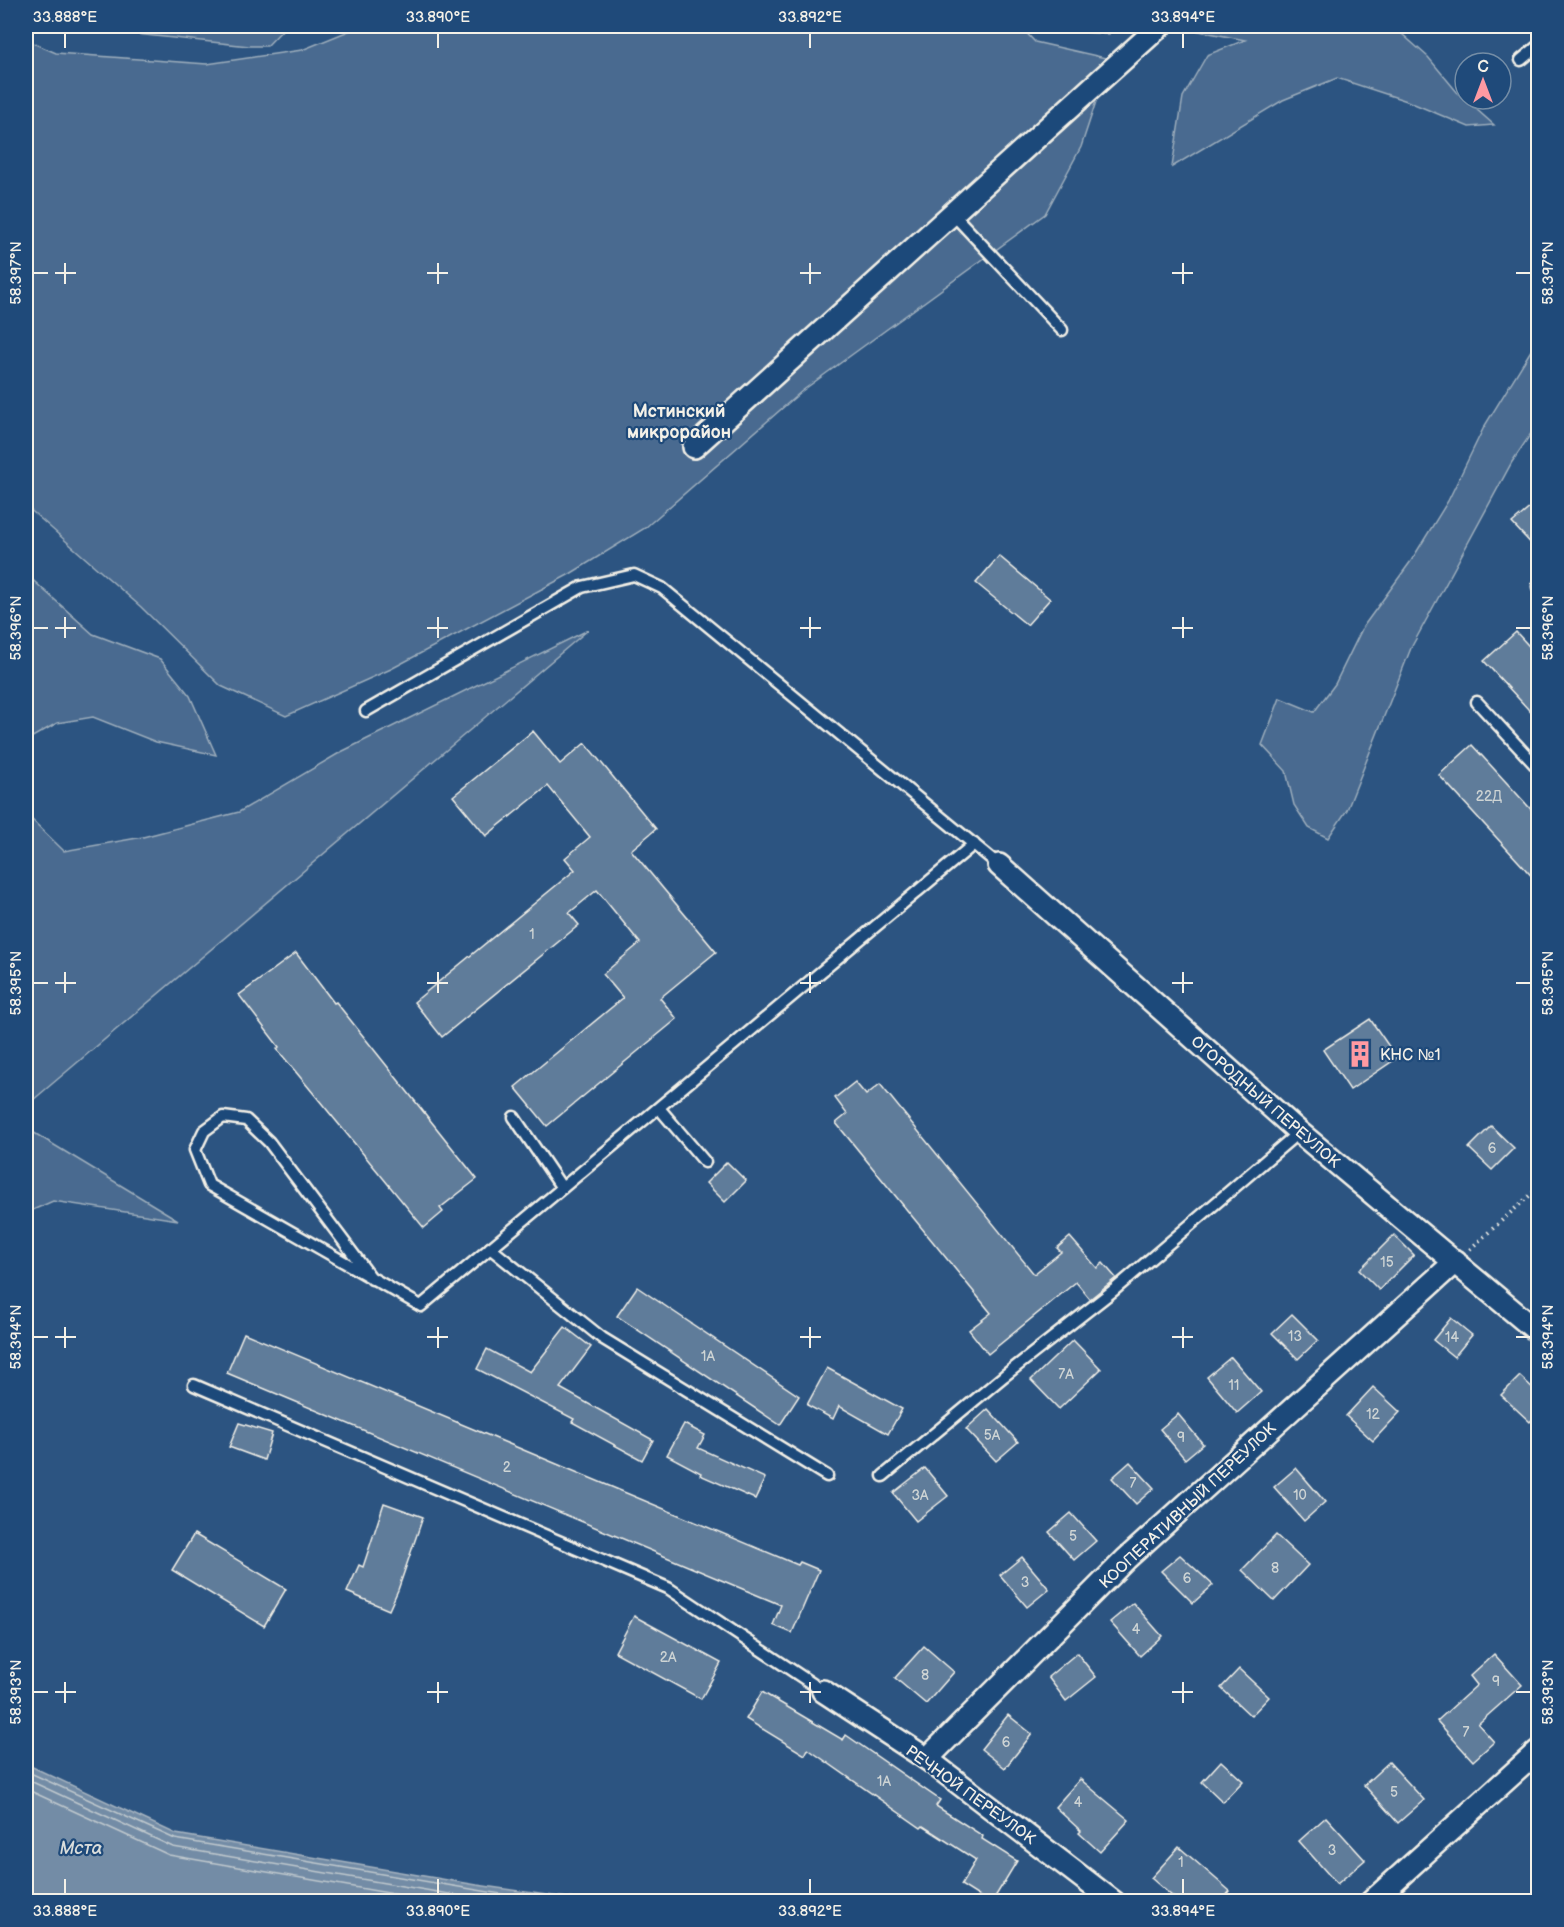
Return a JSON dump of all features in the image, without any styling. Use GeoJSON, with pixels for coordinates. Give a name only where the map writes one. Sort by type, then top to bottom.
{"type":"FeatureCollection","features":[{"type":"Feature","properties":{"kind":"street"},"geometry":{"type":"LineString","coordinates":[[694,447],[1160,26]]}},
{"type":"Feature","properties":{"kind":"street","name":"ОГОРОДНЫЙ ПЕРЕУЛОК"},"geometry":{"type":"LineString","coordinates":[[999,865],[1299,1132],[1539,1332]]}},
{"type":"Feature","properties":{"kind":"street","name":"КООПЕРАТИВНЫЙ ПЕРЕУЛОК"},"geometry":{"type":"LineString","coordinates":[[927,1760],[1126,1559],[1456,1261]]}},
{"type":"Feature","properties":{"kind":"street","name":"РЕЧНОЙ ПЕРЕУЛОК"},"geometry":{"type":"LineString","coordinates":[[823,1691],[927,1760],[1114,1902]]}},
{"type":"Feature","properties":{"kind":"street"},"geometry":{"type":"LineString","coordinates":[[1371,1902],[1539,1751]]}},
{"type":"Feature","properties":{"kind":"lane"},"geometry":{"type":"LineString","coordinates":[[1521,60],[1539,46]]}},
{"type":"Feature","properties":{"kind":"lane"},"geometry":{"type":"LineString","coordinates":[[952,213],[1062,330]]}},
{"type":"Feature","properties":{"kind":"lane"},"geometry":{"type":"LineString","coordinates":[[366,711],[582,587],[634,575],[662,588],[999,865]]}},
{"type":"Feature","properties":{"kind":"lane"},"geometry":{"type":"LineString","coordinates":[[1477,702],[1539,768]]}},
{"type":"Feature","properties":{"kind":"lane"},"geometry":{"type":"LineString","coordinates":[[372,1278],[268,1142],[246,1120],[223,1117],[204,1131],[195,1150],[209,1185],[420,1306],[974,844]]}},
{"type":"Feature","properties":{"kind":"lane"},"geometry":{"type":"LineString","coordinates":[[659,1108],[705,1162]]}},
{"type":"Feature","properties":{"kind":"lane"},"geometry":{"type":"LineString","coordinates":[[514,1117],[562,1188]]}},
{"type":"Feature","properties":{"kind":"lane"},"geometry":{"type":"LineString","coordinates":[[883,1476],[1004,1376],[1114,1290],[1299,1132]]}},
{"type":"Feature","properties":{"kind":"lane"},"geometry":{"type":"LineString","coordinates":[[490,1248],[602,1338],[827,1476]]}},
{"type":"Feature","properties":{"kind":"lane"},"geometry":{"type":"LineString","coordinates":[[194,1385],[668,1588],[823,1691]]}},
{"type":"Feature","properties":{"kind":"path"},"geometry":{"type":"LineString","coordinates":[[1456,1261],[1539,1188]]}},
{"type":"Feature","properties":{"kind":"shaded area"},"geometry":{"type":"Polygon","coordinates":[[[60,26],[286,26],[267,46],[249,46],[60,26]]]}},
{"type":"Feature","properties":{"kind":"shaded area"},"geometry":{"type":"Polygon","coordinates":[[[361,26],[1020,26],[1035,42],[1110,59],[1081,147],[1045,214],[802,391],[645,528],[570,574],[391,669],[286,716],[221,686],[141,607],[26,506],[26,40],[56,53],[207,64],[302,50],[361,26]]]}},
{"type":"Feature","properties":{"kind":"shaded area"},"geometry":{"type":"Polygon","coordinates":[[[1062,26],[1109,26],[1109,34],[1069,31],[1062,26]]]}},
{"type":"Feature","properties":{"kind":"shaded area"},"geometry":{"type":"Polygon","coordinates":[[[1185,26],[1393,26],[1428,57],[1453,87],[1453,111],[1478,111],[1494,125],[1469,127],[1407,101],[1337,78],[1283,100],[1172,167],[1183,97],[1207,55],[1245,40],[1189,29],[1185,26]]]}},
{"type":"Feature","properties":{"kind":"shaded area"},"geometry":{"type":"Polygon","coordinates":[[[1538,339],[1538,423],[1512,462],[1411,648],[1347,810],[1328,838],[1309,828],[1294,805],[1286,771],[1262,745],[1280,698],[1314,712],[1335,684],[1363,627],[1411,561],[1448,501],[1484,427],[1538,339]]]}},
{"type":"Feature","properties":{"kind":"shaded area"},"geometry":{"type":"Polygon","coordinates":[[[26,574],[93,634],[160,659],[190,696],[216,755],[156,742],[93,717],[57,723],[29,739],[26,734],[26,574]]]}},
{"type":"Feature","properties":{"kind":"shaded area"},"geometry":{"type":"Polygon","coordinates":[[[588,630],[26,1106],[26,814],[64,851],[143,837],[239,812],[341,752],[588,630]]]}},
{"type":"Feature","properties":{"kind":"shaded area"},"geometry":{"type":"Polygon","coordinates":[[[26,1128],[178,1220],[53,1201],[26,1213],[26,1128]]]}},
{"type":"Feature","properties":{"kind":"water","name":"Мста"},"geometry":{"type":"Polygon","coordinates":[[[26,1764],[176,1834],[477,1885],[589,1901],[26,1901],[26,1764]]]}},
{"type":"Feature","properties":{"kind":"building"},"geometry":{"type":"Polygon","coordinates":[[[1539,500],[1539,552],[1512,523],[1539,500]]]}},
{"type":"Feature","properties":{"kind":"building"},"geometry":{"type":"Polygon","coordinates":[[[999,556],[1050,599],[1027,625],[976,583],[999,556]]]}},
{"type":"Feature","properties":{"kind":"building"},"geometry":{"type":"Polygon","coordinates":[[[1516,632],[1539,657],[1539,721],[1484,661],[1516,632]]]}},
{"type":"Feature","properties":{"kind":"building"},"geometry":{"type":"Polygon","coordinates":[[[533,731],[560,764],[585,743],[656,829],[631,850],[716,952],[660,998],[677,1019],[547,1126],[515,1087],[623,998],[603,974],[640,943],[597,890],[569,913],[579,925],[442,1037],[414,1002],[575,870],[565,858],[590,837],[548,786],[486,836],[453,796],[533,731]]]}},
{"type":"Feature","properties":{"kind":"building"},"geometry":{"type":"Polygon","coordinates":[[[1472,745],[1539,818],[1539,884],[1439,775],[1472,745]]]}},
{"type":"Feature","properties":{"kind":"building"},"geometry":{"type":"Polygon","coordinates":[[[296,953],[477,1179],[440,1208],[443,1212],[424,1228],[277,1049],[279,1047],[239,995],[296,953]]]}},
{"type":"Feature","properties":{"kind":"building","name":"КНС №1"},"geometry":{"type":"Polygon","coordinates":[[[1370,1019],[1397,1058],[1350,1090],[1323,1050],[1370,1019]]]}},
{"type":"Feature","properties":{"kind":"building"},"geometry":{"type":"Polygon","coordinates":[[[855,1082],[866,1095],[880,1084],[1034,1274],[1061,1252],[1057,1248],[1070,1237],[1097,1268],[1103,1263],[1116,1278],[1090,1299],[1076,1282],[988,1354],[969,1330],[991,1313],[836,1123],[847,1114],[835,1098],[855,1082]]]}},
{"type":"Feature","properties":{"kind":"building"},"geometry":{"type":"Polygon","coordinates":[[[1491,1126],[1514,1148],[1492,1170],[1469,1148],[1491,1126]]]}},
{"type":"Feature","properties":{"kind":"building"},"geometry":{"type":"Polygon","coordinates":[[[727,1162],[746,1181],[725,1202],[706,1183],[727,1162]]]}},
{"type":"Feature","properties":{"kind":"building"},"geometry":{"type":"Polygon","coordinates":[[[1394,1235],[1414,1255],[1379,1290],[1359,1270],[1394,1235]]]}},
{"type":"Feature","properties":{"kind":"building"},"geometry":{"type":"Polygon","coordinates":[[[637,1287],[799,1396],[780,1425],[617,1316],[637,1287]]]}},
{"type":"Feature","properties":{"kind":"building"},"geometry":{"type":"Polygon","coordinates":[[[1292,1314],[1318,1340],[1298,1359],[1272,1333],[1292,1314]]]}},
{"type":"Feature","properties":{"kind":"building"},"geometry":{"type":"Polygon","coordinates":[[[1451,1318],[1472,1335],[1454,1357],[1433,1340],[1451,1318]]]}},
{"type":"Feature","properties":{"kind":"building"},"geometry":{"type":"Polygon","coordinates":[[[565,1327],[591,1347],[560,1388],[653,1440],[642,1460],[572,1422],[574,1419],[477,1369],[487,1349],[530,1372],[565,1327]]]}},
{"type":"Feature","properties":{"kind":"building"},"geometry":{"type":"Polygon","coordinates":[[[244,1333],[798,1565],[800,1562],[819,1570],[792,1633],[773,1625],[781,1605],[227,1373],[244,1333]]]}},
{"type":"Feature","properties":{"kind":"building"},"geometry":{"type":"Polygon","coordinates":[[[1073,1340],[1101,1369],[1059,1409],[1031,1380],[1073,1340]]]}},
{"type":"Feature","properties":{"kind":"building"},"geometry":{"type":"Polygon","coordinates":[[[1231,1357],[1261,1392],[1237,1413],[1207,1377],[1231,1357]]]}},
{"type":"Feature","properties":{"kind":"building"},"geometry":{"type":"Polygon","coordinates":[[[827,1368],[902,1409],[888,1434],[839,1406],[833,1419],[807,1405],[827,1368]]]}},
{"type":"Feature","properties":{"kind":"building"},"geometry":{"type":"Polygon","coordinates":[[[1520,1376],[1539,1394],[1539,1412],[1530,1422],[1501,1395],[1520,1376]]]}},
{"type":"Feature","properties":{"kind":"building"},"geometry":{"type":"Polygon","coordinates":[[[1373,1387],[1400,1412],[1373,1441],[1346,1416],[1373,1387]]]}},
{"type":"Feature","properties":{"kind":"building"},"geometry":{"type":"Polygon","coordinates":[[[988,1409],[1018,1442],[996,1461],[966,1429],[988,1409]]]}},
{"type":"Feature","properties":{"kind":"building"},"geometry":{"type":"Polygon","coordinates":[[[1178,1414],[1203,1444],[1185,1459],[1160,1429],[1178,1414]]]}},
{"type":"Feature","properties":{"kind":"building"},"geometry":{"type":"Polygon","coordinates":[[[239,1423],[272,1433],[264,1460],[229,1447],[239,1423]]]}},
{"type":"Feature","properties":{"kind":"building"},"geometry":{"type":"Polygon","coordinates":[[[684,1424],[705,1435],[698,1448],[765,1478],[755,1499],[700,1475],[701,1473],[667,1455],[684,1424]]]}},
{"type":"Feature","properties":{"kind":"building"},"geometry":{"type":"Polygon","coordinates":[[[1130,1462],[1154,1488],[1136,1504],[1112,1478],[1130,1462]]]}},
{"type":"Feature","properties":{"kind":"building"},"geometry":{"type":"Polygon","coordinates":[[[925,1468],[948,1496],[916,1521],[893,1493],[925,1468]]]}},
{"type":"Feature","properties":{"kind":"building"},"geometry":{"type":"Polygon","coordinates":[[[1296,1468],[1325,1502],[1304,1521],[1274,1487],[1296,1468]]]}},
{"type":"Feature","properties":{"kind":"building"},"geometry":{"type":"Polygon","coordinates":[[[384,1503],[423,1517],[389,1610],[347,1592],[359,1565],[363,1567],[384,1503]]]}},
{"type":"Feature","properties":{"kind":"building"},"geometry":{"type":"Polygon","coordinates":[[[1071,1513],[1096,1541],[1074,1560],[1049,1532],[1071,1513]]]}},
{"type":"Feature","properties":{"kind":"building"},"geometry":{"type":"Polygon","coordinates":[[[194,1534],[286,1589],[264,1626],[172,1570],[194,1534]]]}},
{"type":"Feature","properties":{"kind":"building"},"geometry":{"type":"Polygon","coordinates":[[[1276,1535],[1308,1565],[1274,1601],[1242,1570],[1276,1535]]]}},
{"type":"Feature","properties":{"kind":"building"},"geometry":{"type":"Polygon","coordinates":[[[1180,1555],[1213,1585],[1193,1603],[1161,1571],[1180,1555]]]}},
{"type":"Feature","properties":{"kind":"building"},"geometry":{"type":"Polygon","coordinates":[[[1022,1557],[1049,1589],[1027,1607],[1000,1575],[1022,1557]]]}},
{"type":"Feature","properties":{"kind":"building"},"geometry":{"type":"Polygon","coordinates":[[[1133,1603],[1162,1636],[1140,1656],[1110,1622],[1133,1603]]]}},
{"type":"Feature","properties":{"kind":"building"},"geometry":{"type":"Polygon","coordinates":[[[634,1616],[721,1663],[701,1699],[615,1652],[634,1616]]]}},
{"type":"Feature","properties":{"kind":"building"},"geometry":{"type":"Polygon","coordinates":[[[924,1646],[954,1672],[926,1704],[895,1678],[924,1646]]]}},
{"type":"Feature","properties":{"kind":"building"},"geometry":{"type":"Polygon","coordinates":[[[1077,1653],[1096,1677],[1066,1701],[1048,1677],[1077,1653]]]}},
{"type":"Feature","properties":{"kind":"building"},"geometry":{"type":"Polygon","coordinates":[[[1494,1654],[1522,1685],[1478,1724],[1494,1742],[1473,1761],[1437,1721],[1477,1685],[1470,1676],[1494,1654]]]}},
{"type":"Feature","properties":{"kind":"building"},"geometry":{"type":"Polygon","coordinates":[[[1239,1669],[1269,1697],[1251,1716],[1221,1688],[1239,1669]]]}},
{"type":"Feature","properties":{"kind":"building"},"geometry":{"type":"Polygon","coordinates":[[[762,1692],[843,1740],[846,1735],[940,1800],[936,1806],[1017,1861],[992,1902],[988,1902],[961,1885],[976,1860],[923,1826],[921,1828],[808,1749],[805,1755],[746,1719],[762,1692]]]}},
{"type":"Feature","properties":{"kind":"building"},"geometry":{"type":"Polygon","coordinates":[[[1008,1715],[1032,1734],[1005,1768],[981,1749],[1008,1715]]]}},
{"type":"Feature","properties":{"kind":"building"},"geometry":{"type":"Polygon","coordinates":[[[1221,1761],[1243,1781],[1223,1802],[1202,1782],[1221,1761]]]}},
{"type":"Feature","properties":{"kind":"building"},"geometry":{"type":"Polygon","coordinates":[[[1389,1762],[1424,1800],[1398,1823],[1364,1785],[1389,1762]]]}},
{"type":"Feature","properties":{"kind":"building"},"geometry":{"type":"Polygon","coordinates":[[[1080,1779],[1129,1820],[1100,1852],[1055,1807],[1080,1779]]]}},
{"type":"Feature","properties":{"kind":"building"},"geometry":{"type":"Polygon","coordinates":[[[1326,1817],[1365,1860],[1337,1884],[1299,1841],[1326,1817]]]}},
{"type":"Feature","properties":{"kind":"building"},"geometry":{"type":"Polygon","coordinates":[[[1179,1847],[1230,1891],[1221,1902],[1179,1902],[1151,1878],[1179,1847]]]}},
{"type":"Feature","properties":{"kind":"place","name":"КНС №1"},"geometry":{"type":"Point","coordinates":[1360,1054]}},
{"type":"Feature","properties":{"kind":"district","name":"Мстинский микрорайон"},"geometry":{"type":"Point","coordinates":[679,421]}}]}
